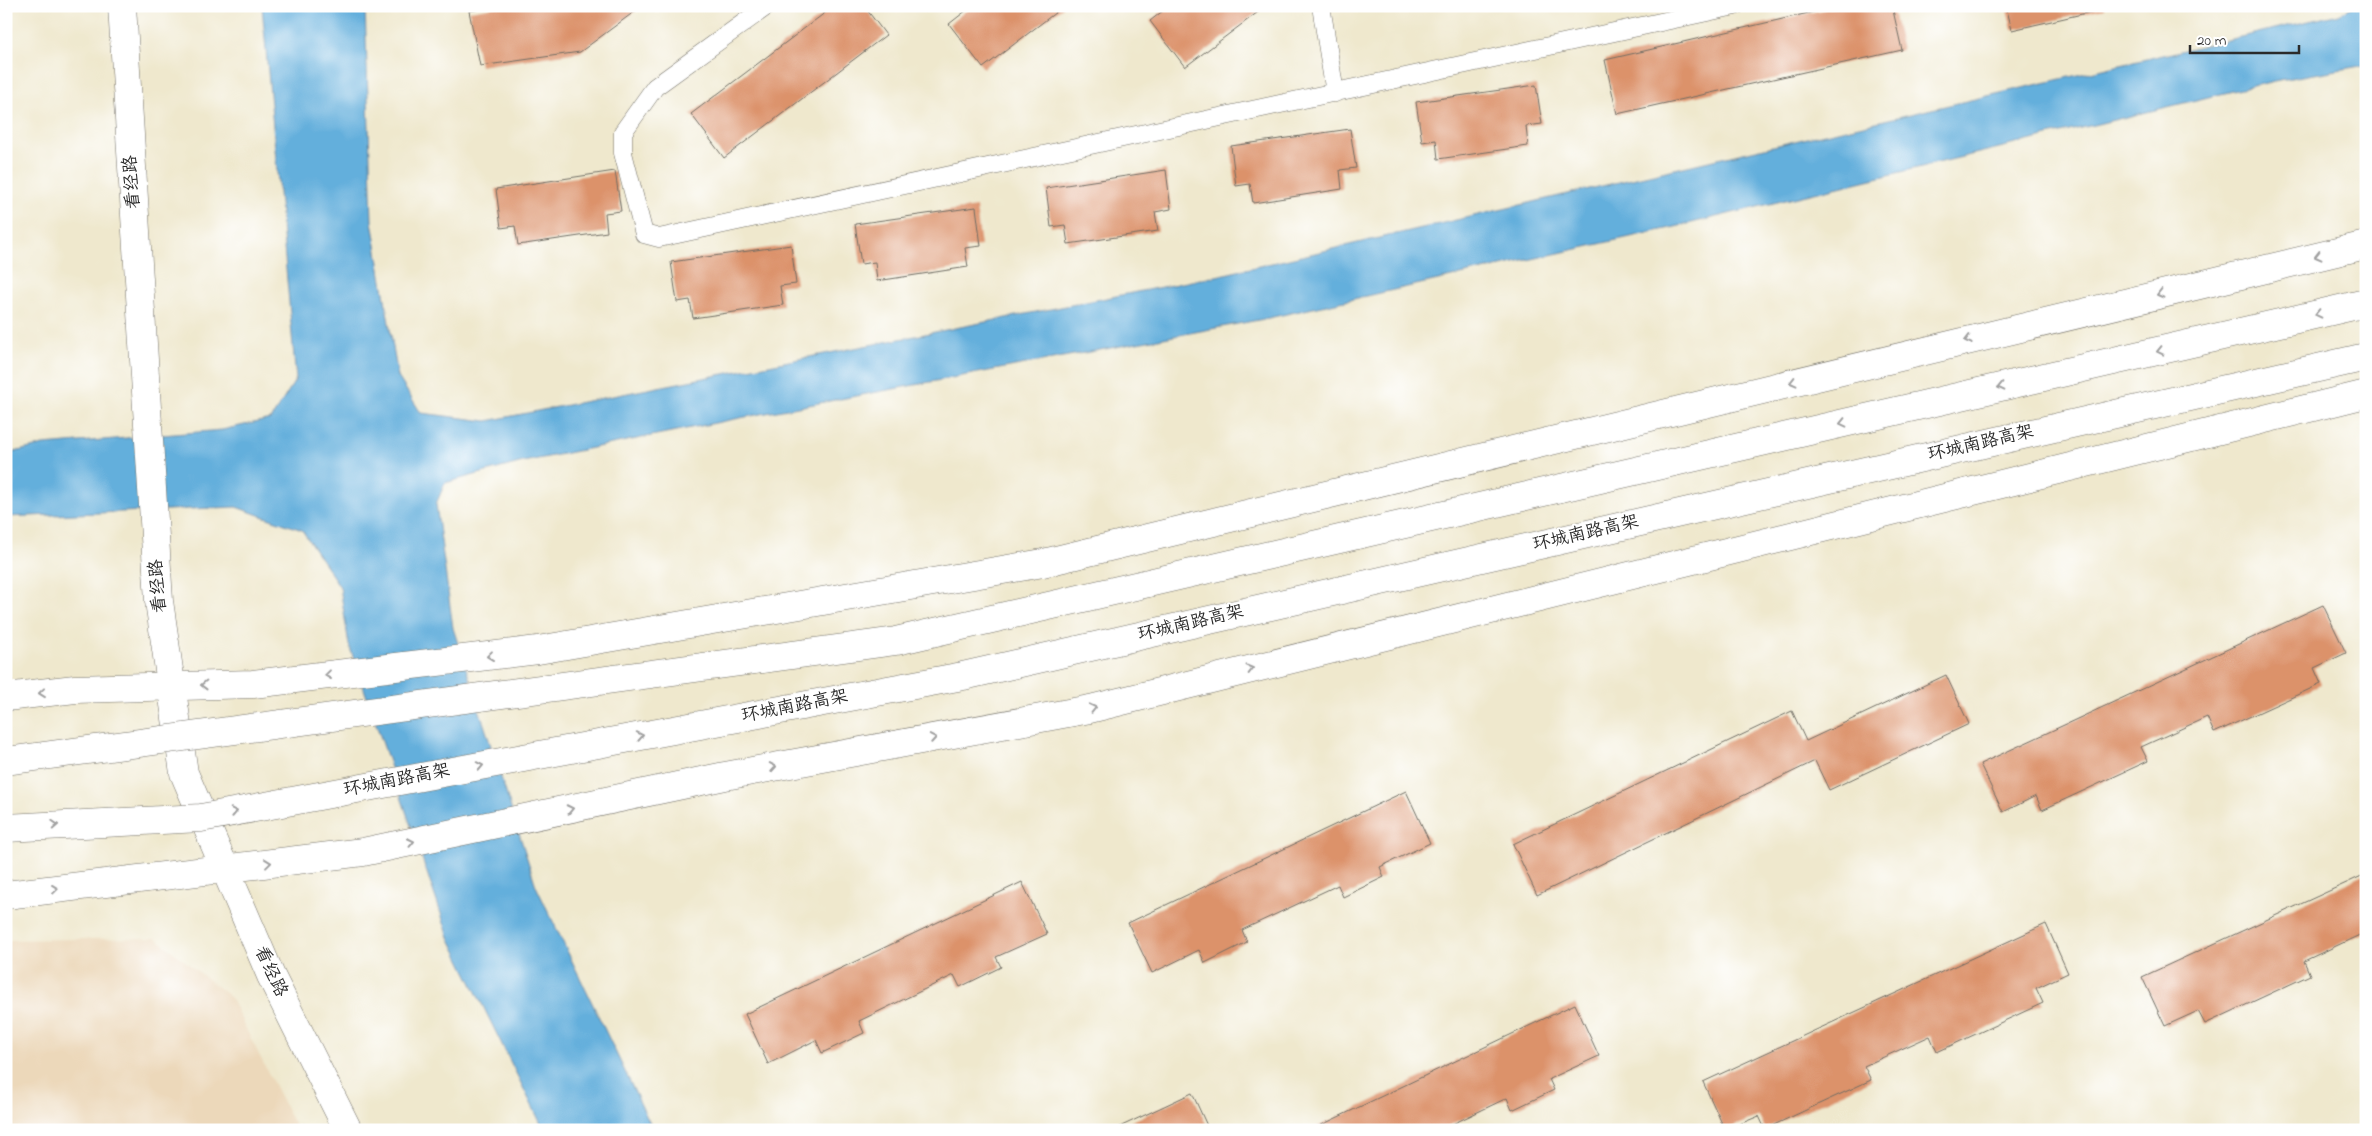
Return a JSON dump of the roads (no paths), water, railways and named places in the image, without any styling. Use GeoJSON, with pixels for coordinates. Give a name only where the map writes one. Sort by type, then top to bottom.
{"type":"FeatureCollection","features":[{"type":"Feature","properties":{"kind":"main road","name":"看经路"},"geometry":{"type":"LineString","coordinates":[[122,6],[159,601],[184,773],[271,976],[348,1130]]}},
{"type":"Feature","properties":{"kind":"main road"},"geometry":{"type":"LineString","coordinates":[[6,697],[75,689],[253,684],[538,650],[1043,563],[2366,245]]}},
{"type":"Feature","properties":{"kind":"main road"},"geometry":{"type":"LineString","coordinates":[[6,761],[896,641],[2366,303]]}},
{"type":"Feature","properties":{"kind":"main road","name":"环城南路高架"},"geometry":{"type":"LineString","coordinates":[[6,828],[201,818],[963,676],[2366,357]]}},
{"type":"Feature","properties":{"kind":"main road"},"geometry":{"type":"LineString","coordinates":[[6,895],[363,852],[725,776],[1090,709],[2366,394]]}},
{"type":"Feature","properties":{"kind":"lane"},"geometry":{"type":"LineString","coordinates":[[767,6],[655,87],[622,132],[622,153],[644,234],[659,238],[1735,6]]}},
{"type":"Feature","properties":{"kind":"lane"},"geometry":{"type":"LineString","coordinates":[[1321,6],[1335,93]]}},
{"type":"Feature","properties":{"kind":"water"},"geometry":{"type":"Polygon","coordinates":[[[262,6],[365,6],[372,221],[398,377],[421,413],[487,421],[1212,277],[2339,14],[2354,6],[2366,6],[2366,65],[2274,81],[1675,227],[1264,319],[745,417],[523,462],[445,483],[436,504],[453,628],[536,886],[653,1130],[544,1130],[449,937],[349,645],[340,587],[302,530],[236,507],[6,517],[6,454],[43,445],[222,430],[271,419],[296,379],[262,6]]]}}]}
